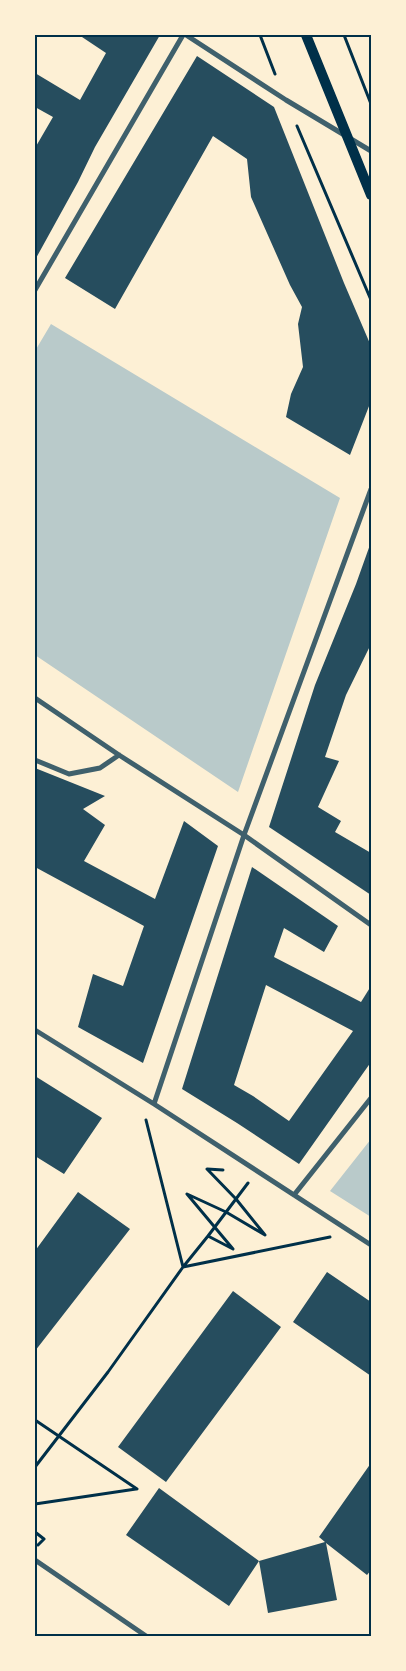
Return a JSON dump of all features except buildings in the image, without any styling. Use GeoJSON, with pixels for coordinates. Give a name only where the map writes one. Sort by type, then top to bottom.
{"type":"FeatureCollection","features":[{"type":"Feature","properties":{"kind":"main road"},"geometry":{"type":"LineString","coordinates":[[306,35],[371,195]]}},
{"type":"Feature","properties":{"kind":"street"},"geometry":{"type":"LineString","coordinates":[[35,289],[185,35],[286,100],[371,150]]}},
{"type":"Feature","properties":{"kind":"street"},"geometry":{"type":"LineString","coordinates":[[154,1104],[244,836],[371,490]]}},
{"type":"Feature","properties":{"kind":"street"},"geometry":{"type":"LineString","coordinates":[[35,698],[244,836],[371,926]]}},
{"type":"Feature","properties":{"kind":"street"},"geometry":{"type":"LineString","coordinates":[[35,760],[69,774],[100,768],[119,755]]}},
{"type":"Feature","properties":{"kind":"street"},"geometry":{"type":"LineString","coordinates":[[35,1030],[140,1095],[371,1246]]}},
{"type":"Feature","properties":{"kind":"street"},"geometry":{"type":"LineString","coordinates":[[294,1195],[371,1098]]}},
{"type":"Feature","properties":{"kind":"street"},"geometry":{"type":"LineString","coordinates":[[35,1560],[146,1636]]}},
{"type":"Feature","properties":{"kind":"path"},"geometry":{"type":"LineString","coordinates":[[260,35],[371,300]]}},
{"type":"Feature","properties":{"kind":"path"},"geometry":{"type":"LineString","coordinates":[[344,35],[371,104]]}},
{"type":"Feature","properties":{"kind":"path"},"geometry":{"type":"LineString","coordinates":[[140,1095],[183,1267]]}},
{"type":"Feature","properties":{"kind":"path"},"geometry":{"type":"LineString","coordinates":[[208,1236],[233,1249],[187,1194],[226,1212],[265,1234],[207,1169],[257,1171]]}},
{"type":"Feature","properties":{"kind":"path"},"geometry":{"type":"LineString","coordinates":[[35,1467],[108,1372],[183,1267],[257,1171]]}},
{"type":"Feature","properties":{"kind":"path"},"geometry":{"type":"LineString","coordinates":[[183,1267],[352,1233]]}},
{"type":"Feature","properties":{"kind":"path"},"geometry":{"type":"LineString","coordinates":[[35,1420],[136,1488],[35,1504]]}},
{"type":"Feature","properties":{"kind":"path"},"geometry":{"type":"LineString","coordinates":[[35,1532],[44,1538],[35,1550]]}},
{"type":"Feature","properties":{"kind":"shaded area"},"geometry":{"type":"Polygon","coordinates":[[[51,324],[340,498],[238,792],[35,655],[35,351],[51,324]]]}},
{"type":"Feature","properties":{"kind":"shaded area"},"geometry":{"type":"Polygon","coordinates":[[[371,1139],[371,1217],[330,1191],[371,1139]]]}}]}
